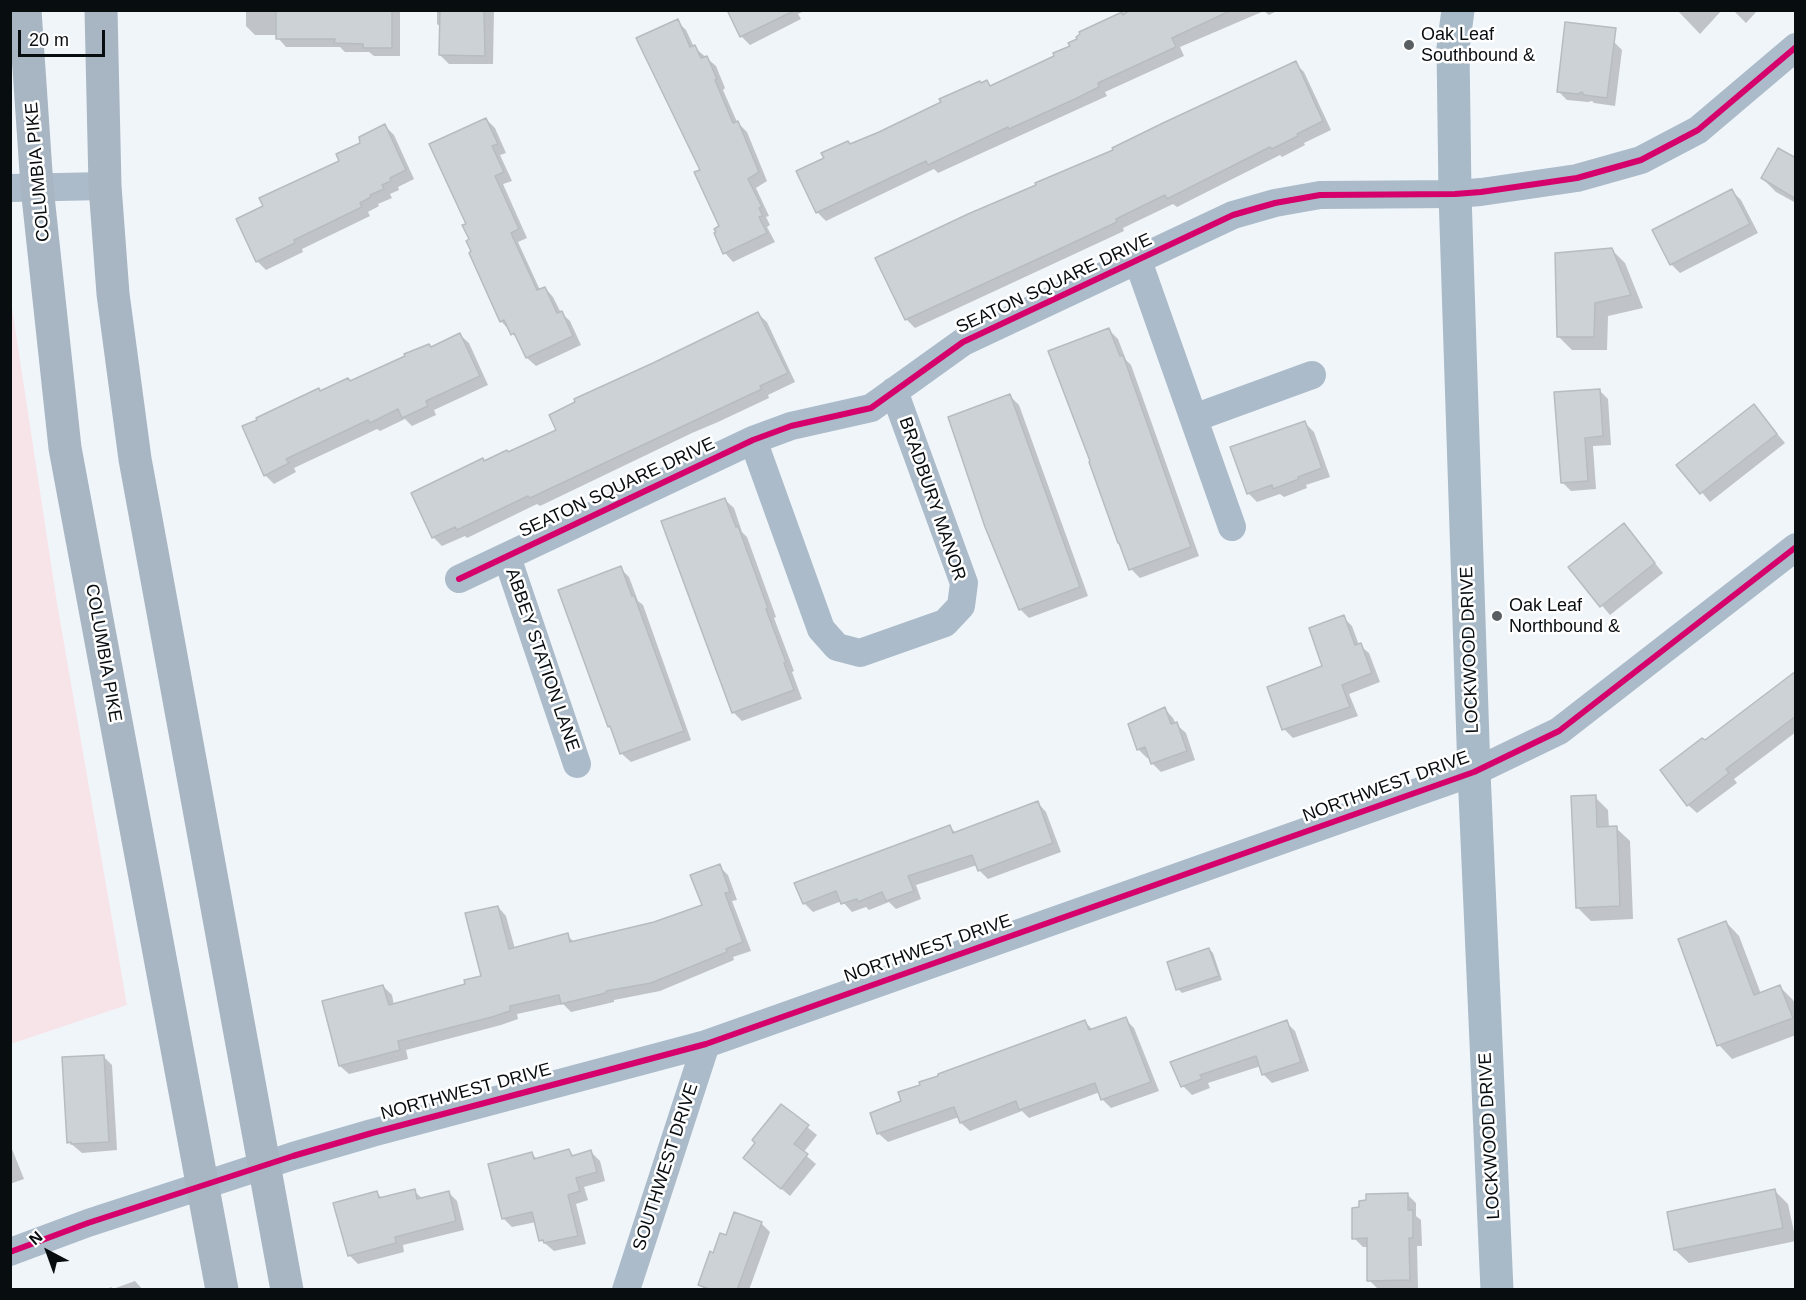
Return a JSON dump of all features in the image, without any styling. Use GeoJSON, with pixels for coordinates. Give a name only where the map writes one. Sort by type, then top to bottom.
{"type":"FeatureCollection","features":[{"type":"Feature","properties":{"kind":"highway","name":"COLUMBIA PIKE"},"geometry":{"type":"LineString","coordinates":[[25,10],[24,188],[65,448],[222,1290]]}},
{"type":"Feature","properties":{"kind":"highway"},"geometry":{"type":"LineString","coordinates":[[101,10],[105,186],[113,294],[135,459],[287,1290]]}},
{"type":"Feature","properties":{"kind":"street","name":"LOCKWOOD DRIVE"},"geometry":{"type":"LineString","coordinates":[[1458,10],[1453,48],[1455,194],[1474,772],[1497,1290]]}},
{"type":"Feature","properties":{"kind":"street","name":"SEATON SQUARE DRIVE"},"geometry":{"type":"LineString","coordinates":[[459,579],[753,440],[791,426],[871,408],[963,342],[1233,215],[1275,203],[1320,195],[1455,194],[1576,178],[1641,160],[1698,130],[1796,47]]}},
{"type":"Feature","properties":{"kind":"street"},"geometry":{"type":"LineString","coordinates":[[24,188],[105,186]]}},
{"type":"Feature","properties":{"kind":"street"},"geometry":{"type":"LineString","coordinates":[[1138,261],[1232,527]]}},
{"type":"Feature","properties":{"kind":"street"},"geometry":{"type":"LineString","coordinates":[[1194,418],[1312,375]]}},
{"type":"Feature","properties":{"kind":"street","name":"BRADBURY MANOR"},"geometry":{"type":"LineString","coordinates":[[753,440],[821,629],[837,647],[860,653],[945,623],[961,606],[963,583],[894,391]]}},
{"type":"Feature","properties":{"kind":"street","name":"NORTHWEST DRIVE"},"geometry":{"type":"LineString","coordinates":[[10,1252],[88,1222],[264,1165],[372,1133],[706,1044],[1474,772],[1559,731],[1796,547]]}},
{"type":"Feature","properties":{"kind":"street","name":"ABBEY STATION LANE"},"geometry":{"type":"LineString","coordinates":[[507,557],[577,764]]}},
{"type":"Feature","properties":{"kind":"street","name":"SOUTHWEST DRIVE"},"geometry":{"type":"LineString","coordinates":[[626,1290],[706,1044]]}},
{"type":"Feature","properties":{"kind":"shaded area"},"geometry":{"type":"Polygon","coordinates":[[[11,301],[57,603],[127,1005],[11,1044],[11,301]]]}},
{"type":"Feature","properties":{"kind":"building"},"geometry":{"type":"Polygon","coordinates":[[[276,10],[392,10],[392,48],[363,48],[363,44],[334,43],[335,39],[276,39],[276,10]]]}},
{"type":"Feature","properties":{"kind":"building"},"geometry":{"type":"Polygon","coordinates":[[[440,10],[484,10],[485,56],[439,55],[440,10]]]}},
{"type":"Feature","properties":{"kind":"building"},"geometry":{"type":"Polygon","coordinates":[[[727,10],[796,10],[740,37],[727,10]]]}},
{"type":"Feature","properties":{"kind":"building"},"geometry":{"type":"Polygon","coordinates":[[[1130,10],[1232,10],[1172,38],[1176,47],[1098,83],[1099,87],[1075,99],[1009,129],[1008,127],[928,165],[926,161],[816,213],[796,171],[824,158],[821,153],[848,141],[850,144],[879,132],[941,102],[939,99],[980,81],[981,83],[987,80],[990,86],[1054,56],[1053,53],[1070,46],[1068,43],[1077,39],[1079,32],[1122,12],[1123,15],[1130,10]]]}},
{"type":"Feature","properties":{"kind":"building"},"geometry":{"type":"Polygon","coordinates":[[[678,19],[690,47],[695,45],[701,58],[707,56],[733,123],[738,121],[759,172],[748,179],[762,207],[759,208],[763,216],[759,217],[767,233],[723,254],[714,233],[716,232],[714,229],[719,226],[694,172],[700,170],[636,38],[678,19]]]}},
{"type":"Feature","properties":{"kind":"building"},"geometry":{"type":"Polygon","coordinates":[[[1565,22],[1616,28],[1607,98],[1584,95],[1582,92],[1578,94],[1557,92],[1565,22]]]}},
{"type":"Feature","properties":{"kind":"building"},"geometry":{"type":"Polygon","coordinates":[[[1296,61],[1323,121],[1272,149],[1270,147],[1167,199],[1165,195],[1116,219],[1117,222],[905,320],[875,258],[1036,185],[1035,183],[1113,150],[1112,148],[1163,123],[1296,61]]]}},
{"type":"Feature","properties":{"kind":"building"},"geometry":{"type":"Polygon","coordinates":[[[486,118],[498,144],[492,146],[504,172],[495,176],[519,229],[511,233],[537,290],[545,287],[557,313],[562,311],[573,336],[526,358],[514,333],[511,335],[504,320],[500,322],[469,253],[471,251],[466,241],[469,239],[462,225],[466,224],[429,144],[486,118]]]}},
{"type":"Feature","properties":{"kind":"building"},"geometry":{"type":"Polygon","coordinates":[[[385,124],[406,170],[390,178],[391,181],[382,185],[384,189],[370,195],[371,197],[360,203],[362,207],[294,240],[295,243],[256,262],[236,219],[263,206],[259,198],[339,161],[336,154],[360,143],[359,137],[385,124]]]}},
{"type":"Feature","properties":{"kind":"building"},"geometry":{"type":"Polygon","coordinates":[[[1778,148],[1796,158],[1796,199],[1761,178],[1778,148]]]}},
{"type":"Feature","properties":{"kind":"building"},"geometry":{"type":"Polygon","coordinates":[[[1732,189],[1750,224],[1670,265],[1652,230],[1732,189]]]}},
{"type":"Feature","properties":{"kind":"building"},"geometry":{"type":"Polygon","coordinates":[[[1612,248],[1631,295],[1595,303],[1594,337],[1557,337],[1555,253],[1612,248]]]}},
{"type":"Feature","properties":{"kind":"building"},"geometry":{"type":"Polygon","coordinates":[[[758,312],[788,373],[760,386],[762,389],[530,498],[528,496],[457,530],[455,527],[432,538],[411,493],[483,458],[484,461],[507,450],[508,452],[556,430],[549,415],[575,402],[574,399],[758,312]]]}},
{"type":"Feature","properties":{"kind":"building"},"geometry":{"type":"Polygon","coordinates":[[[1109,328],[1120,356],[1123,355],[1191,547],[1129,570],[1048,351],[1109,328]]]}},
{"type":"Feature","properties":{"kind":"building"},"geometry":{"type":"Polygon","coordinates":[[[460,333],[480,376],[426,401],[428,406],[402,418],[398,409],[370,423],[368,420],[286,459],[289,463],[264,476],[242,426],[319,388],[320,391],[348,378],[350,381],[405,356],[404,354],[429,344],[431,347],[460,333]]]}},
{"type":"Feature","properties":{"kind":"building"},"geometry":{"type":"Polygon","coordinates":[[[1600,389],[1603,436],[1585,438],[1588,481],[1561,483],[1554,392],[1600,389]]]}},
{"type":"Feature","properties":{"kind":"building"},"geometry":{"type":"Polygon","coordinates":[[[1010,394],[1080,587],[1019,610],[985,527],[948,417],[1010,394]]]}},
{"type":"Feature","properties":{"kind":"building"},"geometry":{"type":"Polygon","coordinates":[[[1754,404],[1777,434],[1700,494],[1676,465],[1754,404]]]}},
{"type":"Feature","properties":{"kind":"building"},"geometry":{"type":"Polygon","coordinates":[[[1305,421],[1322,468],[1273,489],[1272,485],[1247,494],[1230,447],[1305,421]]]}},
{"type":"Feature","properties":{"kind":"building"},"geometry":{"type":"Polygon","coordinates":[[[725,498],[736,527],[738,526],[768,608],[766,609],[794,690],[732,713],[661,521],[725,498]]]}},
{"type":"Feature","properties":{"kind":"building"},"geometry":{"type":"Polygon","coordinates":[[[1624,523],[1655,563],[1600,607],[1568,567],[1624,523]]]}},
{"type":"Feature","properties":{"kind":"building"},"geometry":{"type":"Polygon","coordinates":[[[621,566],[632,596],[634,595],[684,731],[620,754],[558,590],[621,566]]]}},
{"type":"Feature","properties":{"kind":"building"},"geometry":{"type":"Polygon","coordinates":[[[1344,615],[1355,645],[1361,643],[1372,673],[1342,685],[1350,707],[1282,730],[1267,687],[1322,666],[1309,628],[1344,615]]]}},
{"type":"Feature","properties":{"kind":"building"},"geometry":{"type":"Polygon","coordinates":[[[1796,671],[1796,716],[1726,769],[1729,773],[1687,806],[1660,770],[1702,738],[1705,740],[1796,671]]]}},
{"type":"Feature","properties":{"kind":"building"},"geometry":{"type":"Polygon","coordinates":[[[1165,707],[1171,724],[1177,722],[1187,751],[1151,764],[1145,747],[1137,750],[1128,724],[1165,707]]]}},
{"type":"Feature","properties":{"kind":"building"},"geometry":{"type":"Polygon","coordinates":[[[1596,795],[1597,827],[1617,826],[1620,906],[1576,908],[1571,796],[1596,795]]]}},
{"type":"Feature","properties":{"kind":"building"},"geometry":{"type":"Polygon","coordinates":[[[1038,801],[1053,843],[978,871],[972,855],[908,876],[914,891],[886,901],[882,892],[858,902],[857,899],[841,904],[836,891],[803,904],[794,883],[950,825],[953,833],[1038,801]]]}},
{"type":"Feature","properties":{"kind":"building"},"geometry":{"type":"Polygon","coordinates":[[[720,864],[730,892],[725,893],[743,942],[726,949],[727,952],[651,983],[606,991],[606,993],[561,1004],[559,995],[510,1006],[510,1011],[492,1017],[398,1041],[400,1050],[339,1066],[322,1001],[383,985],[389,1005],[465,984],[464,980],[481,976],[465,913],[498,906],[509,949],[568,933],[570,942],[654,922],[702,905],[690,875],[720,864]]]}},
{"type":"Feature","properties":{"kind":"building"},"geometry":{"type":"Polygon","coordinates":[[[1726,921],[1754,995],[1780,985],[1793,1018],[1717,1046],[1678,939],[1726,921]]]}},
{"type":"Feature","properties":{"kind":"building"},"geometry":{"type":"Polygon","coordinates":[[[1209,948],[1219,976],[1176,990],[1167,962],[1209,948]]]}},
{"type":"Feature","properties":{"kind":"building"},"geometry":{"type":"Polygon","coordinates":[[[1126,1017],[1151,1082],[1101,1100],[1095,1083],[1019,1110],[1016,1101],[960,1123],[954,1107],[877,1134],[870,1113],[901,1101],[898,1092],[920,1085],[919,1082],[1085,1020],[1089,1030],[1126,1017]]]}},
{"type":"Feature","properties":{"kind":"building"},"geometry":{"type":"Polygon","coordinates":[[[1287,1020],[1301,1062],[1262,1075],[1256,1056],[1200,1075],[1202,1079],[1181,1087],[1170,1062],[1287,1020]]]}},
{"type":"Feature","properties":{"kind":"building"},"geometry":{"type":"Polygon","coordinates":[[[104,1055],[109,1142],[67,1143],[62,1057],[104,1055]]]}},
{"type":"Feature","properties":{"kind":"building"},"geometry":{"type":"Polygon","coordinates":[[[781,1104],[809,1125],[794,1144],[808,1154],[781,1189],[743,1158],[755,1143],[752,1140],[781,1104]]]}},
{"type":"Feature","properties":{"kind":"building"},"geometry":{"type":"Polygon","coordinates":[[[569,1149],[572,1156],[591,1150],[597,1172],[576,1178],[580,1191],[568,1195],[578,1236],[544,1243],[543,1240],[539,1241],[532,1212],[502,1219],[488,1164],[532,1152],[534,1159],[569,1149]]]}},
{"type":"Feature","properties":{"kind":"building"},"geometry":{"type":"Polygon","coordinates":[[[415,1189],[417,1199],[449,1191],[456,1221],[395,1237],[396,1243],[348,1256],[333,1203],[377,1191],[379,1198],[415,1189]]]}},
{"type":"Feature","properties":{"kind":"building"},"geometry":{"type":"Polygon","coordinates":[[[1775,1189],[1783,1228],[1674,1250],[1667,1212],[1775,1189]]]}},
{"type":"Feature","properties":{"kind":"building"},"geometry":{"type":"Polygon","coordinates":[[[1408,1193],[1408,1210],[1413,1210],[1413,1238],[1409,1238],[1410,1280],[1367,1281],[1367,1238],[1352,1239],[1352,1208],[1359,1207],[1359,1201],[1366,1200],[1366,1194],[1408,1193]]]}},
{"type":"Feature","properties":{"kind":"building"},"geometry":{"type":"Polygon","coordinates":[[[734,1212],[762,1222],[737,1290],[712,1290],[698,1285],[710,1251],[713,1253],[720,1233],[726,1235],[734,1212]]]}},
{"type":"Feature","properties":{"kind":"cycle path"},"geometry":{"type":"LineString","coordinates":[[459,579],[753,440],[791,426],[871,408],[963,342],[1233,215],[1275,203],[1320,195],[1481,192],[1577,178],[1641,160],[1698,130],[1796,47]]}},
{"type":"Feature","properties":{"kind":"cycle path"},"geometry":{"type":"LineString","coordinates":[[10,1252],[88,1223],[293,1156],[706,1044],[1474,772],[1559,731],[1796,547]]}},
{"type":"Feature","properties":{"kind":"place","name":"Oak Leaf Southbound &"},"geometry":{"type":"Point","coordinates":[1409,45]}},
{"type":"Feature","properties":{"kind":"place","name":"Oak Leaf Northbound &"},"geometry":{"type":"Point","coordinates":[1497,616]}}]}
